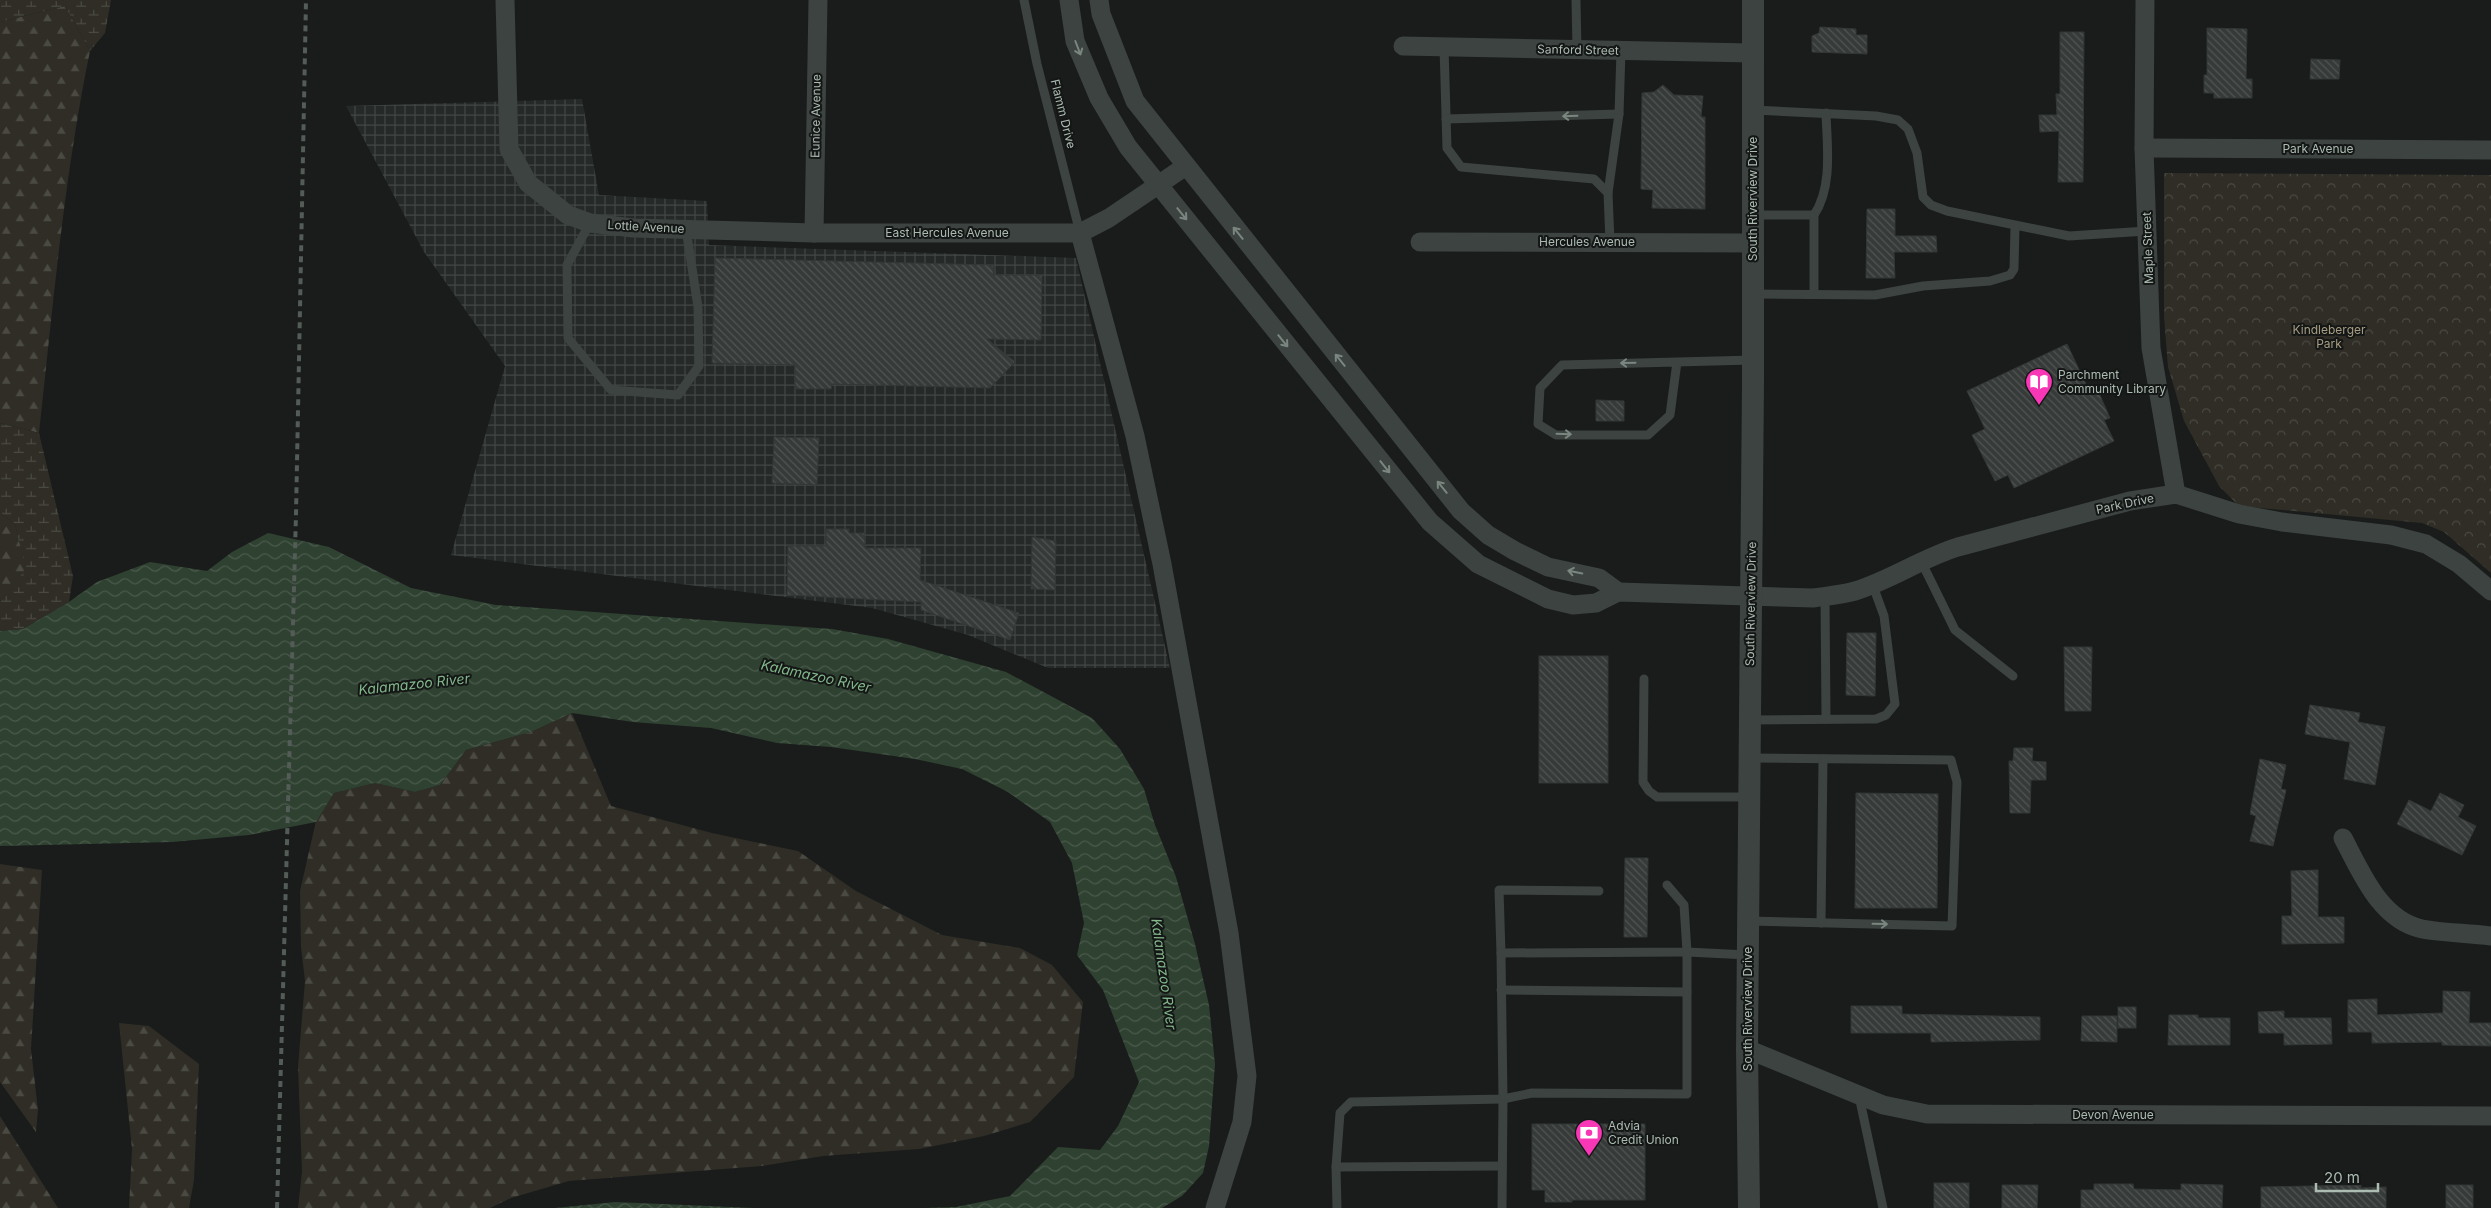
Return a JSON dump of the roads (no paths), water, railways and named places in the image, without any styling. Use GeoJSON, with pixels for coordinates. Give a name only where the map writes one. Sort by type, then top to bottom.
{"type":"FeatureCollection","features":[{"type":"Feature","properties":{"kind":"street","name":"Lottie Avenue"},"geometry":{"type":"LineString","coordinates":[[505,0],[509,149],[528,183],[568,215],[590,223],[633,228],[814,233]]}},
{"type":"Feature","properties":{"kind":"street","name":"Eunice Avenue"},"geometry":{"type":"LineString","coordinates":[[814,233],[818,0]]}},
{"type":"Feature","properties":{"kind":"street"},"geometry":{"type":"LineString","coordinates":[[1069,0],[1075,41],[1099,98],[1128,147],[1430,522],[1478,564],[1548,599],[1573,605],[1596,603],[1618,592],[1599,578],[1548,567],[1515,550],[1488,535],[1461,511],[1135,101],[1101,14],[1099,0]]}},
{"type":"Feature","properties":{"kind":"street","name":"South Riverview Drive"},"geometry":{"type":"LineString","coordinates":[[1749,1208],[1748,921],[1753,360],[1753,0]]}},
{"type":"Feature","properties":{"kind":"street","name":"Maple Street"},"geometry":{"type":"LineString","coordinates":[[2145,0],[2144,148],[2151,348],[2176,494]]}},
{"type":"Feature","properties":{"kind":"street","name":"Sanford Street"},"geometry":{"type":"LineString","coordinates":[[1403,46],[1752,53]]}},
{"type":"Feature","properties":{"kind":"street","name":"Park Avenue"},"geometry":{"type":"LineString","coordinates":[[2144,148],[2491,150]]}},
{"type":"Feature","properties":{"kind":"street"},"geometry":{"type":"LineString","coordinates":[[1186,166],[1109,218],[1080,233],[1135,436],[1160,555],[1229,933],[1247,1076],[1242,1122],[1215,1208]]}},
{"type":"Feature","properties":{"kind":"street","name":"East Hercules Avenue"},"geometry":{"type":"LineString","coordinates":[[814,233],[1080,233]]}},
{"type":"Feature","properties":{"kind":"street","name":"Hercules Avenue"},"geometry":{"type":"LineString","coordinates":[[1420,242],[1753,243]]}},
{"type":"Feature","properties":{"kind":"street","name":"Park Drive"},"geometry":{"type":"LineString","coordinates":[[1618,592],[1826,596],[1855,590],[1872,584],[1935,554],[1974,542],[2130,501],[2176,494],[2239,514],[2282,522],[2391,535],[2426,544],[2459,564],[2491,591]]}},
{"type":"Feature","properties":{"kind":"street"},"geometry":{"type":"LineString","coordinates":[[2343,838],[2377,898],[2397,917],[2420,928],[2491,936]]}},
{"type":"Feature","properties":{"kind":"street","name":"Devon Avenue"},"geometry":{"type":"LineString","coordinates":[[1748,1049],[1883,1105],[1927,1114],[2491,1116]]}},
{"type":"Feature","properties":{"kind":"lane","name":"Flamm Drive"},"geometry":{"type":"LineString","coordinates":[[1024,0],[1080,233]]}},
{"type":"Feature","properties":{"kind":"lane"},"geometry":{"type":"LineString","coordinates":[[1576,0],[1577,50]]}},
{"type":"Feature","properties":{"kind":"lane"},"geometry":{"type":"LineString","coordinates":[[1444,47],[1447,148],[1461,167],[1594,179],[1608,193]]}},
{"type":"Feature","properties":{"kind":"lane"},"geometry":{"type":"LineString","coordinates":[[1610,242],[1608,193],[1619,114],[1621,51]]}},
{"type":"Feature","properties":{"kind":"lane"},"geometry":{"type":"LineString","coordinates":[[1752,110],[1876,116],[1898,120],[1908,128],[1917,153],[1923,197],[1931,205],[1947,211],[1977,215],[2015,226],[2070,236],[2147,231]]}},
{"type":"Feature","properties":{"kind":"lane"},"geometry":{"type":"LineString","coordinates":[[1814,293],[1814,215],[1820,206],[1827,171],[1826,113]]}},
{"type":"Feature","properties":{"kind":"lane"},"geometry":{"type":"LineString","coordinates":[[1446,119],[1619,114]]}},
{"type":"Feature","properties":{"kind":"lane"},"geometry":{"type":"LineString","coordinates":[[1753,215],[1814,215]]}},
{"type":"Feature","properties":{"kind":"lane"},"geometry":{"type":"LineString","coordinates":[[590,223],[566,265],[568,338],[611,390],[678,394],[699,366],[698,307],[686,229]]}},
{"type":"Feature","properties":{"kind":"lane"},"geometry":{"type":"LineString","coordinates":[[1753,294],[1875,295],[1922,286],[1990,281],[2010,275],[2014,269],[2015,226]]}},
{"type":"Feature","properties":{"kind":"lane"},"geometry":{"type":"LineString","coordinates":[[1677,362],[1670,415],[1648,435],[1556,434],[1538,424],[1540,388],[1562,365],[1753,360]]}},
{"type":"Feature","properties":{"kind":"lane"},"geometry":{"type":"LineString","coordinates":[[1921,561],[1955,630],[2013,676]]}},
{"type":"Feature","properties":{"kind":"lane"},"geometry":{"type":"LineString","coordinates":[[1750,720],[1876,719],[1886,715],[1895,704],[1884,616],[1872,584]]}},
{"type":"Feature","properties":{"kind":"lane"},"geometry":{"type":"LineString","coordinates":[[1826,596],[1826,720]]}},
{"type":"Feature","properties":{"kind":"lane"},"geometry":{"type":"LineString","coordinates":[[1644,679],[1643,782],[1649,791],[1657,797],[1749,797]]}},
{"type":"Feature","properties":{"kind":"lane"},"geometry":{"type":"LineString","coordinates":[[1748,921],[1952,926],[1957,782],[1951,760],[1750,758]]}},
{"type":"Feature","properties":{"kind":"lane"},"geometry":{"type":"LineString","coordinates":[[1820,923],[1823,759]]}},
{"type":"Feature","properties":{"kind":"lane"},"geometry":{"type":"LineString","coordinates":[[1337,1208],[1336,1167],[1340,1113],[1351,1102],[1504,1099],[1532,1093],[1687,1094],[1687,952],[1684,905],[1667,885]]}},
{"type":"Feature","properties":{"kind":"lane"},"geometry":{"type":"LineString","coordinates":[[1502,1208],[1504,1099],[1499,890],[1599,891]]}},
{"type":"Feature","properties":{"kind":"lane"},"geometry":{"type":"LineString","coordinates":[[1501,953],[1687,952],[1748,955]]}},
{"type":"Feature","properties":{"kind":"lane"},"geometry":{"type":"LineString","coordinates":[[1501,990],[1687,992]]}},
{"type":"Feature","properties":{"kind":"lane"},"geometry":{"type":"LineString","coordinates":[[1858,1095],[1883,1208]]}},
{"type":"Feature","properties":{"kind":"lane"},"geometry":{"type":"LineString","coordinates":[[1336,1167],[1502,1166]]}},
{"type":"Feature","properties":{"kind":"water","name":"Kalamazoo River"},"geometry":{"type":"Polygon","coordinates":[[[268,533],[329,547],[411,588],[496,605],[832,629],[888,639],[1006,672],[1092,718],[1120,749],[1144,789],[1155,825],[1176,877],[1195,944],[1209,1005],[1215,1064],[1209,1146],[1203,1173],[1182,1196],[1162,1208],[925,1208],[956,1207],[1010,1196],[1058,1147],[1100,1150],[1118,1126],[1139,1082],[1103,990],[1077,955],[1084,923],[1072,863],[1050,822],[1008,792],[962,769],[915,759],[831,747],[777,743],[711,728],[633,722],[572,713],[531,732],[466,750],[440,785],[415,792],[375,783],[334,793],[316,822],[249,835],[172,842],[0,846],[0,631],[23,629],[69,602],[97,582],[150,562],[207,571],[232,552],[268,533]]]}},
{"type":"Feature","properties":{"kind":"water"},"geometry":{"type":"Polygon","coordinates":[[[615,1202],[754,1208],[555,1208],[615,1202]]]}},
{"type":"Feature","properties":{"kind":"railway"},"geometry":{"type":"LineString","coordinates":[[277,1208],[296,514],[306,0]]}},
{"type":"Feature","properties":{"kind":"place","name":"Parchment Community Library"},"geometry":{"type":"Point","coordinates":[2039,406]}},
{"type":"Feature","properties":{"kind":"place","name":"Advia Credit Union"},"geometry":{"type":"Point","coordinates":[1589,1157]}},
{"type":"Feature","properties":{"kind":"park label","name":"Kindleberger Park"},"geometry":{"type":"Point","coordinates":[2329,337]}}]}
